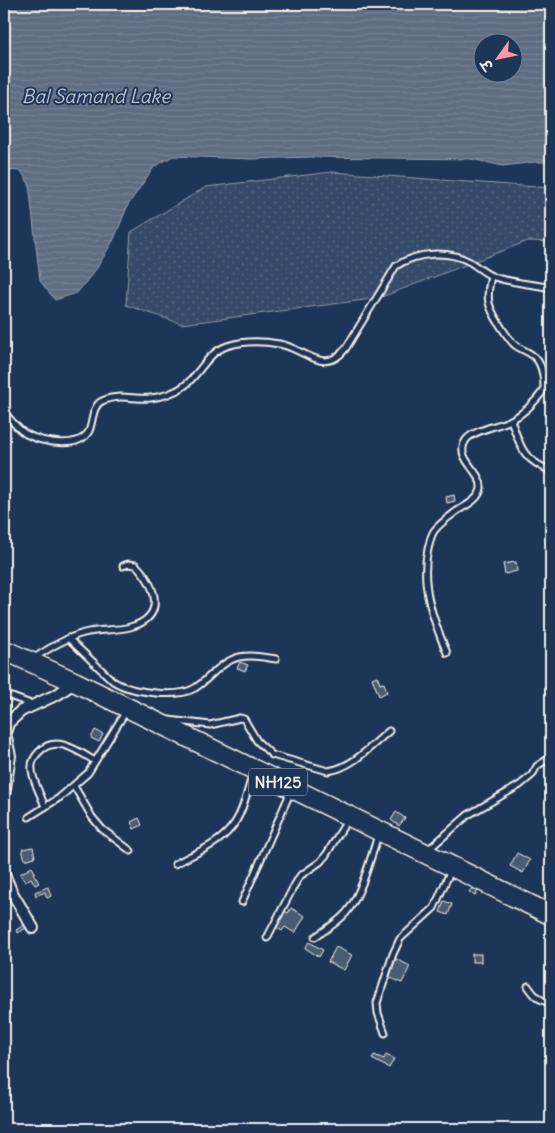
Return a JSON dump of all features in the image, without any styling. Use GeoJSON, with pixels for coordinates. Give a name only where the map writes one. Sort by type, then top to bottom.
{"type":"FeatureCollection","features":[{"type":"Feature","properties":{"kind":"highway","name":"NH125"},"geometry":{"type":"LineString","coordinates":[[4,650],[75,682],[551,915]]}},
{"type":"Feature","properties":{"kind":"street"},"geometry":{"type":"LineString","coordinates":[[4,795],[10,756],[5,728],[8,723],[21,711],[58,694],[75,682]]}},
{"type":"Feature","properties":{"kind":"street"},"geometry":{"type":"LineString","coordinates":[[4,874],[11,891],[33,928]]}},
{"type":"Feature","properties":{"kind":"lane"},"geometry":{"type":"LineString","coordinates":[[4,413],[24,433],[43,440],[71,443],[81,440],[88,432],[98,404],[102,401],[121,397],[150,398],[173,393],[186,386],[212,354],[226,346],[246,342],[280,344],[323,362],[332,361],[340,357],[396,266],[410,258],[443,254],[457,256],[491,276],[551,288]]}},
{"type":"Feature","properties":{"kind":"lane"},"geometry":{"type":"LineString","coordinates":[[447,653],[435,623],[426,584],[426,560],[431,537],[445,520],[475,498],[482,486],[462,450],[466,440],[522,414],[544,390],[543,372],[534,356],[515,345],[492,311],[488,295],[491,276]]}},
{"type":"Feature","properties":{"kind":"lane"},"geometry":{"type":"LineString","coordinates":[[511,420],[521,447],[527,456],[538,465],[551,471]]}},
{"type":"Feature","properties":{"kind":"lane"},"geometry":{"type":"LineString","coordinates":[[28,662],[54,644],[68,638],[85,632],[128,627],[141,623],[148,618],[154,610],[156,600],[152,591],[136,565],[128,564],[123,566]]}},
{"type":"Feature","properties":{"kind":"lane"},"geometry":{"type":"LineString","coordinates":[[68,638],[113,681],[121,686],[135,690],[177,694],[188,692],[217,668],[241,656],[276,659]]}},
{"type":"Feature","properties":{"kind":"lane"},"geometry":{"type":"LineString","coordinates":[[4,694],[32,705]]}},
{"type":"Feature","properties":{"kind":"lane"},"geometry":{"type":"LineString","coordinates":[[29,816],[74,786],[88,773],[128,709]]}},
{"type":"Feature","properties":{"kind":"lane"},"geometry":{"type":"LineString","coordinates":[[154,722],[180,720],[210,725],[240,718],[244,719],[264,749],[272,755],[328,770],[337,770],[346,766],[389,731]]}},
{"type":"Feature","properties":{"kind":"lane"},"geometry":{"type":"LineString","coordinates":[[45,807],[32,767],[33,758],[40,751],[54,744],[65,745],[95,761]]}},
{"type":"Feature","properties":{"kind":"lane"},"geometry":{"type":"LineString","coordinates":[[424,853],[468,815],[520,785],[532,775],[537,766],[551,756]]}},
{"type":"Feature","properties":{"kind":"lane"},"geometry":{"type":"LineString","coordinates":[[175,864],[223,837],[232,827],[240,814],[254,770]]}},
{"type":"Feature","properties":{"kind":"lane"},"geometry":{"type":"LineString","coordinates":[[74,786],[92,817],[102,829],[131,850]]}},
{"type":"Feature","properties":{"kind":"lane"},"geometry":{"type":"LineString","coordinates":[[242,902],[292,789]]}},
{"type":"Feature","properties":{"kind":"lane"},"geometry":{"type":"LineString","coordinates":[[268,938],[300,876],[320,862],[349,817]]}},
{"type":"Feature","properties":{"kind":"lane"},"geometry":{"type":"LineString","coordinates":[[315,937],[339,921],[352,906],[379,832]]}},
{"type":"Feature","properties":{"kind":"lane"},"geometry":{"type":"LineString","coordinates":[[385,1033],[378,1013],[377,1003],[393,954],[400,939],[434,908],[453,868]]}},
{"type":"Feature","properties":{"kind":"lane"},"geometry":{"type":"LineString","coordinates":[[528,986],[535,997],[551,1003]]}},
{"type":"Feature","properties":{"kind":"shaded area"},"geometry":{"type":"Polygon","coordinates":[[[332,172],[551,188],[551,242],[528,241],[379,298],[182,324],[126,305],[131,232],[206,187],[332,172]]]}},
{"type":"Feature","properties":{"kind":"water","name":"Bal Samand Lake"},"geometry":{"type":"Polygon","coordinates":[[[4,4],[551,4],[551,162],[503,166],[471,159],[311,157],[252,159],[173,156],[154,167],[128,205],[114,239],[97,268],[77,293],[55,300],[40,281],[29,184],[21,171],[4,170],[4,4]]]}},
{"type":"Feature","properties":{"kind":"building"},"geometry":{"type":"Polygon","coordinates":[[[454,495],[455,501],[447,503],[446,497],[454,495]]]}},
{"type":"Feature","properties":{"kind":"building"},"geometry":{"type":"Polygon","coordinates":[[[516,562],[517,571],[505,574],[503,564],[516,562]]]}},
{"type":"Feature","properties":{"kind":"building"},"geometry":{"type":"Polygon","coordinates":[[[240,662],[248,665],[245,671],[237,668],[240,662]]]}},
{"type":"Feature","properties":{"kind":"building"},"geometry":{"type":"Polygon","coordinates":[[[377,676],[380,684],[384,683],[387,692],[379,696],[372,678],[377,676]]]}},
{"type":"Feature","properties":{"kind":"building"},"geometry":{"type":"Polygon","coordinates":[[[95,730],[103,734],[99,742],[91,738],[95,730]]]}},
{"type":"Feature","properties":{"kind":"building"},"geometry":{"type":"Polygon","coordinates":[[[396,812],[405,818],[399,826],[391,820],[396,812]]]}},
{"type":"Feature","properties":{"kind":"building"},"geometry":{"type":"Polygon","coordinates":[[[139,818],[142,825],[134,829],[131,822],[139,818]]]}},
{"type":"Feature","properties":{"kind":"building"},"geometry":{"type":"Polygon","coordinates":[[[33,847],[35,857],[25,860],[22,849],[33,847]]]}},
{"type":"Feature","properties":{"kind":"building"},"geometry":{"type":"Polygon","coordinates":[[[517,853],[530,860],[523,873],[510,866],[517,853]]]}},
{"type":"Feature","properties":{"kind":"building"},"geometry":{"type":"Polygon","coordinates":[[[32,867],[39,883],[35,885],[31,878],[25,882],[20,874],[32,867]]]}},
{"type":"Feature","properties":{"kind":"building"},"geometry":{"type":"Polygon","coordinates":[[[48,887],[51,896],[47,898],[45,892],[36,896],[35,892],[48,887]]]}},
{"type":"Feature","properties":{"kind":"building"},"geometry":{"type":"Polygon","coordinates":[[[473,887],[478,891],[475,896],[469,892],[473,887]]]}},
{"type":"Feature","properties":{"kind":"building"},"geometry":{"type":"Polygon","coordinates":[[[444,901],[452,904],[448,915],[440,912],[444,901]]]}},
{"type":"Feature","properties":{"kind":"building"},"geometry":{"type":"Polygon","coordinates":[[[291,908],[305,916],[295,933],[285,927],[282,931],[276,927],[284,911],[288,913],[291,908]]]}},
{"type":"Feature","properties":{"kind":"building"},"geometry":{"type":"Polygon","coordinates":[[[24,925],[26,928],[18,933],[16,930],[24,925]]]}},
{"type":"Feature","properties":{"kind":"building"},"geometry":{"type":"Polygon","coordinates":[[[309,942],[323,950],[319,957],[305,948],[309,942]]]}},
{"type":"Feature","properties":{"kind":"building"},"geometry":{"type":"Polygon","coordinates":[[[336,947],[352,955],[344,970],[328,962],[336,947]]]}},
{"type":"Feature","properties":{"kind":"building"},"geometry":{"type":"Polygon","coordinates":[[[472,954],[481,954],[481,962],[472,962],[472,954]]]}},
{"type":"Feature","properties":{"kind":"building"},"geometry":{"type":"Polygon","coordinates":[[[396,959],[410,966],[402,983],[388,977],[396,959]]]}},
{"type":"Feature","properties":{"kind":"building"},"geometry":{"type":"Polygon","coordinates":[[[374,1055],[384,1059],[386,1055],[394,1059],[389,1068],[372,1059],[374,1055]]]}}]}
